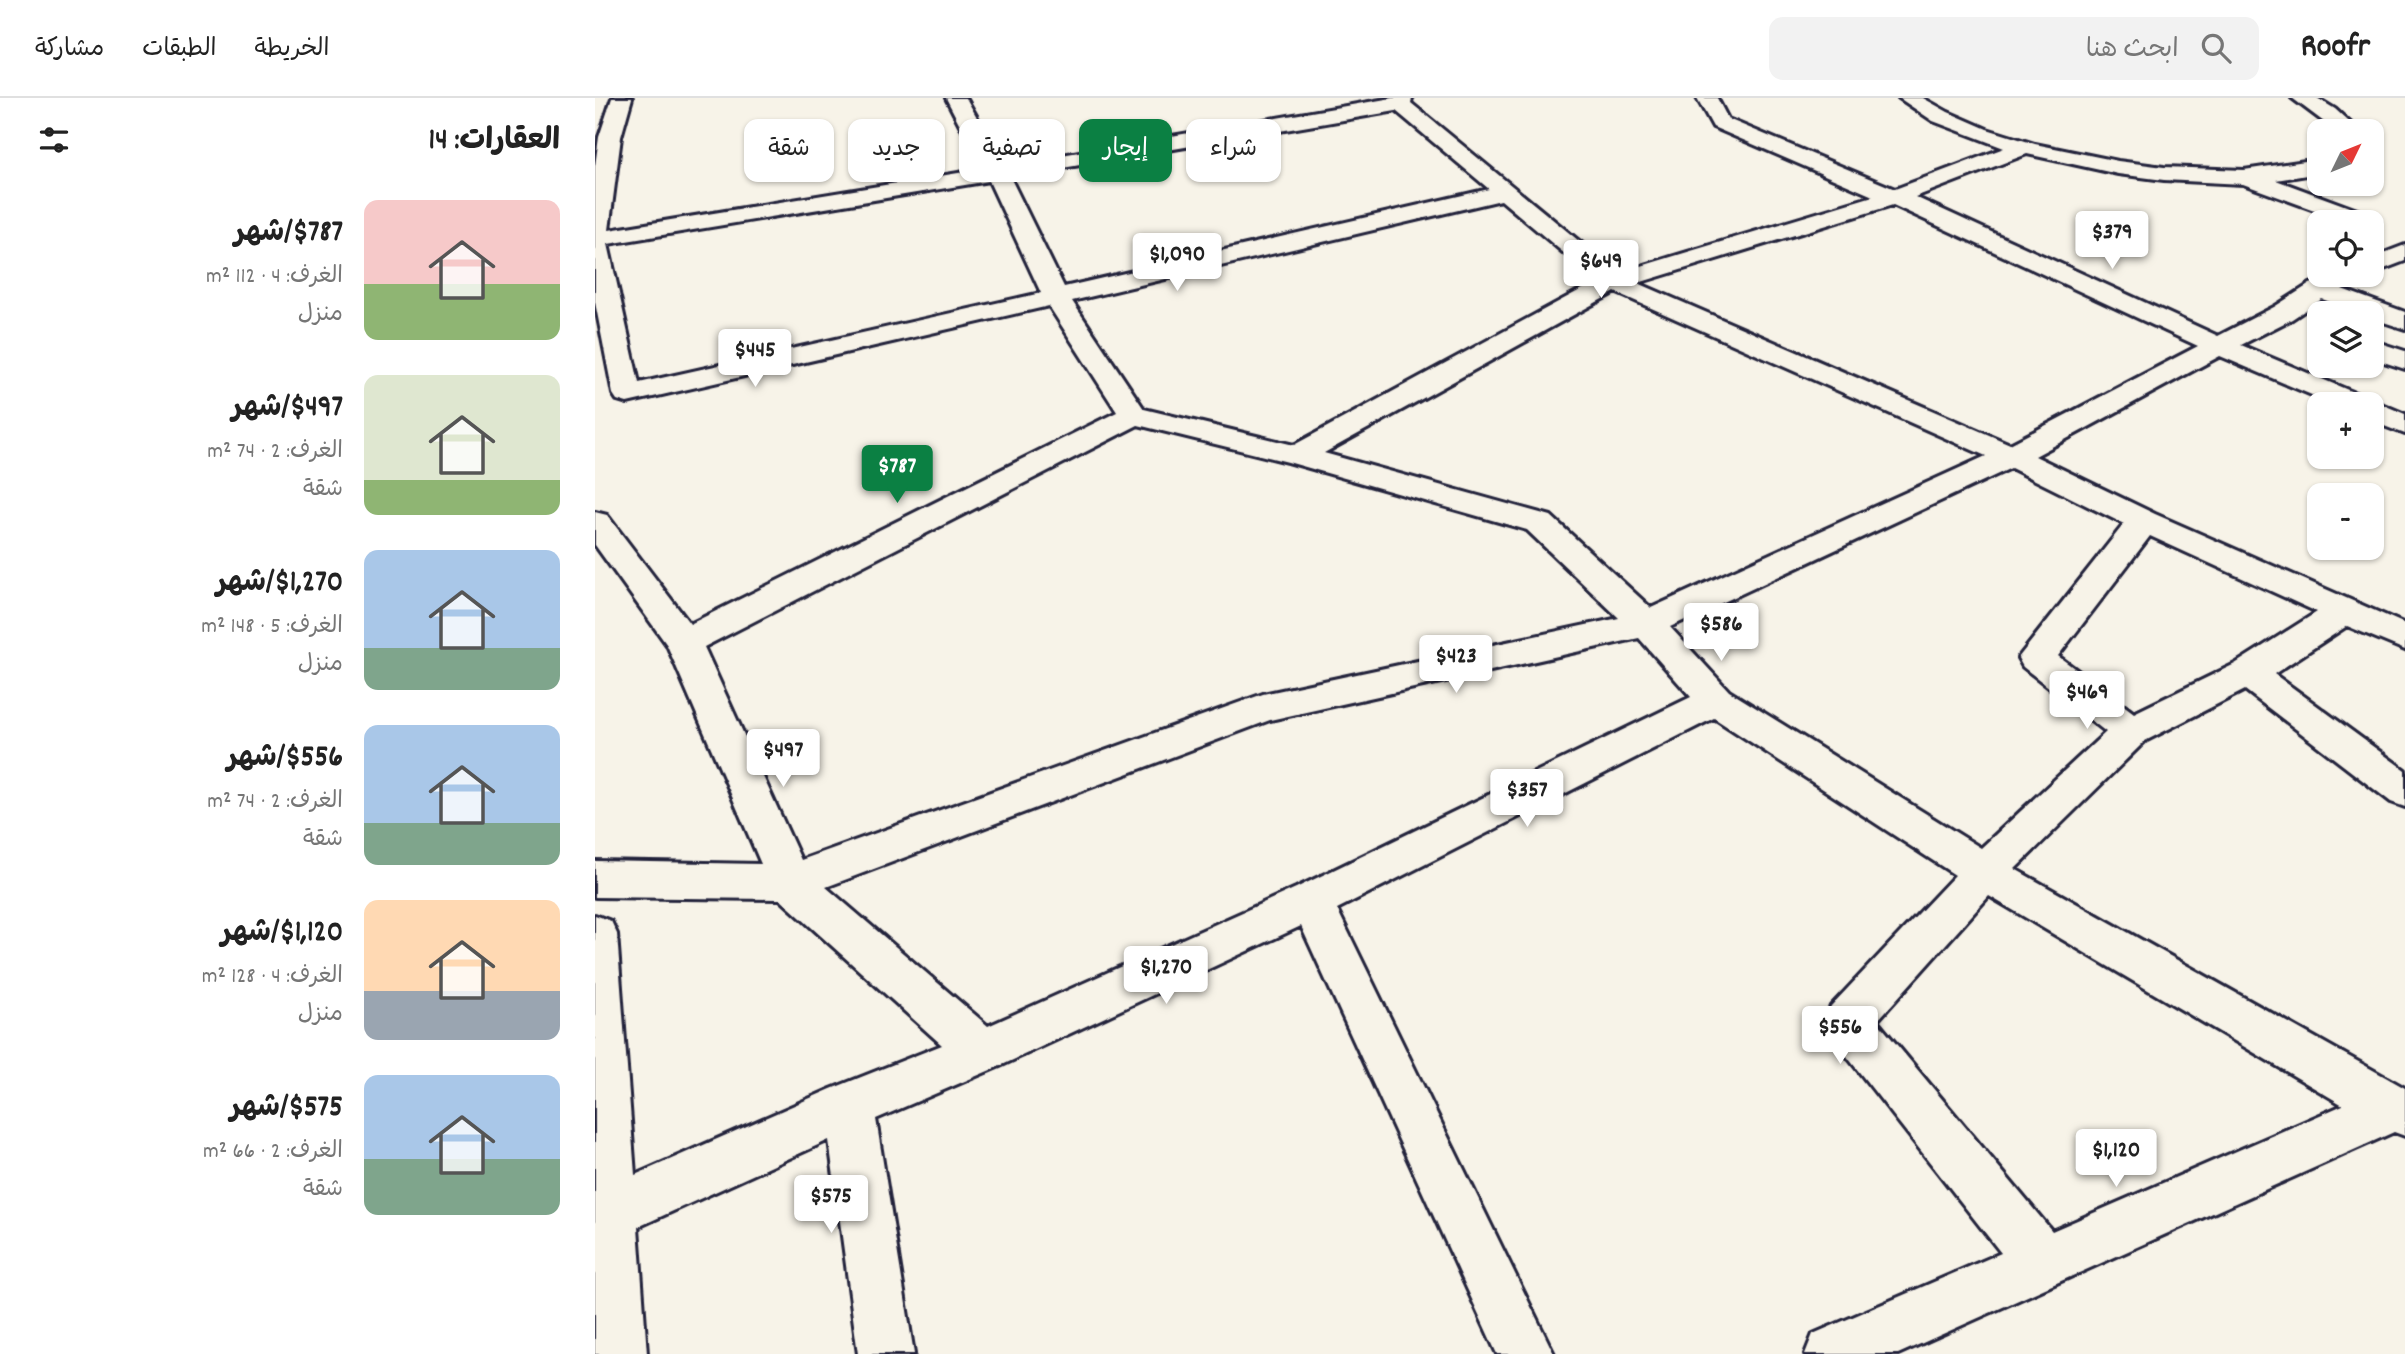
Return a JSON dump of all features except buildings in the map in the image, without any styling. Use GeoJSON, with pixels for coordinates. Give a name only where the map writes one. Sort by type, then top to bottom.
{"type":"FeatureCollection","features":[{"type":"Feature","properties":{"kind":"street"},"geometry":{"type":"LineString","coordinates":[[622,98],[610,137],[596,239],[616,395],[1056,297],[1506,192]]}},
{"type":"Feature","properties":{"kind":"street"},"geometry":{"type":"LineString","coordinates":[[956,98],[967,119]]}},
{"type":"Feature","properties":{"kind":"street"},"geometry":{"type":"LineString","coordinates":[[1706,98],[1720,123],[1895,197],[2219,346],[2328,392]]}},
{"type":"Feature","properties":{"kind":"street"},"geometry":{"type":"LineString","coordinates":[[1909,98],[1961,128],[2100,164],[2183,176],[2245,177],[2307,168]]}},
{"type":"Feature","properties":{"kind":"street"},"geometry":{"type":"LineString","coordinates":[[2302,98],[2335,119]]}},
{"type":"Feature","properties":{"kind":"street"},"geometry":{"type":"LineString","coordinates":[[1065,161],[1401,101],[1614,282],[2011,456],[2144,521],[2405,638]]}},
{"type":"Feature","properties":{"kind":"street"},"geometry":{"type":"LineString","coordinates":[[1298,454],[1614,282],[1895,197],[2027,147]]}},
{"type":"Feature","properties":{"kind":"street"},"geometry":{"type":"LineString","coordinates":[[2245,177],[2335,210]]}},
{"type":"Feature","properties":{"kind":"street"},"geometry":{"type":"LineString","coordinates":[[596,239],[959,179]]}},
{"type":"Feature","properties":{"kind":"street"},"geometry":{"type":"LineString","coordinates":[[1001,182],[1056,297],[1134,415]]}},
{"type":"Feature","properties":{"kind":"street"},"geometry":{"type":"LineString","coordinates":[[2384,228],[2405,236]]}},
{"type":"Feature","properties":{"kind":"street"},"geometry":{"type":"LineString","coordinates":[[2384,261],[2405,252]]}},
{"type":"Feature","properties":{"kind":"street"},"geometry":{"type":"LineString","coordinates":[[595,879],[790,882],[1263,708],[1647,624],[2011,456],[2219,346],[2295,318],[2319,289],[2324,287]]}},
{"type":"Feature","properties":{"kind":"street"},"geometry":{"type":"LineString","coordinates":[[2319,289],[2405,321]]}},
{"type":"Feature","properties":{"kind":"street"},"geometry":{"type":"LineString","coordinates":[[2384,353],[2405,361]]}},
{"type":"Feature","properties":{"kind":"street"},"geometry":{"type":"LineString","coordinates":[[684,642],[1134,415],[1298,454],[1539,523],[1647,624],[1716,701],[1983,872],[2399,1110]]}},
{"type":"Feature","properties":{"kind":"street"},"geometry":{"type":"LineString","coordinates":[[2384,416],[2405,425]]}},
{"type":"Feature","properties":{"kind":"street"},"geometry":{"type":"LineString","coordinates":[[2131,731],[2036,658],[2144,521]]}},
{"type":"Feature","properties":{"kind":"street"},"geometry":{"type":"LineString","coordinates":[[595,522],[684,642],[790,882],[983,1051]]}},
{"type":"Feature","properties":{"kind":"street"},"geometry":{"type":"LineString","coordinates":[[2043,1262],[1848,1021],[1983,872],[2131,731],[2248,673],[2344,612]]}},
{"type":"Feature","properties":{"kind":"street"},"geometry":{"type":"LineString","coordinates":[[2248,673],[2405,791]]}},
{"type":"Feature","properties":{"kind":"street"},"geometry":{"type":"LineString","coordinates":[[604,1215],[849,1106],[983,1051],[1311,901],[1716,701]]}},
{"type":"Feature","properties":{"kind":"street"},"geometry":{"type":"LineString","coordinates":[[1311,901],[1526,1354]]}},
{"type":"Feature","properties":{"kind":"street"},"geometry":{"type":"LineString","coordinates":[[595,934],[604,1215],[619,1354]]}},
{"type":"Feature","properties":{"kind":"street"},"geometry":{"type":"LineString","coordinates":[[849,1106],[886,1354]]}},
{"type":"Feature","properties":{"kind":"street"},"geometry":{"type":"LineString","coordinates":[[1833,1354],[2399,1110]]}}]}
